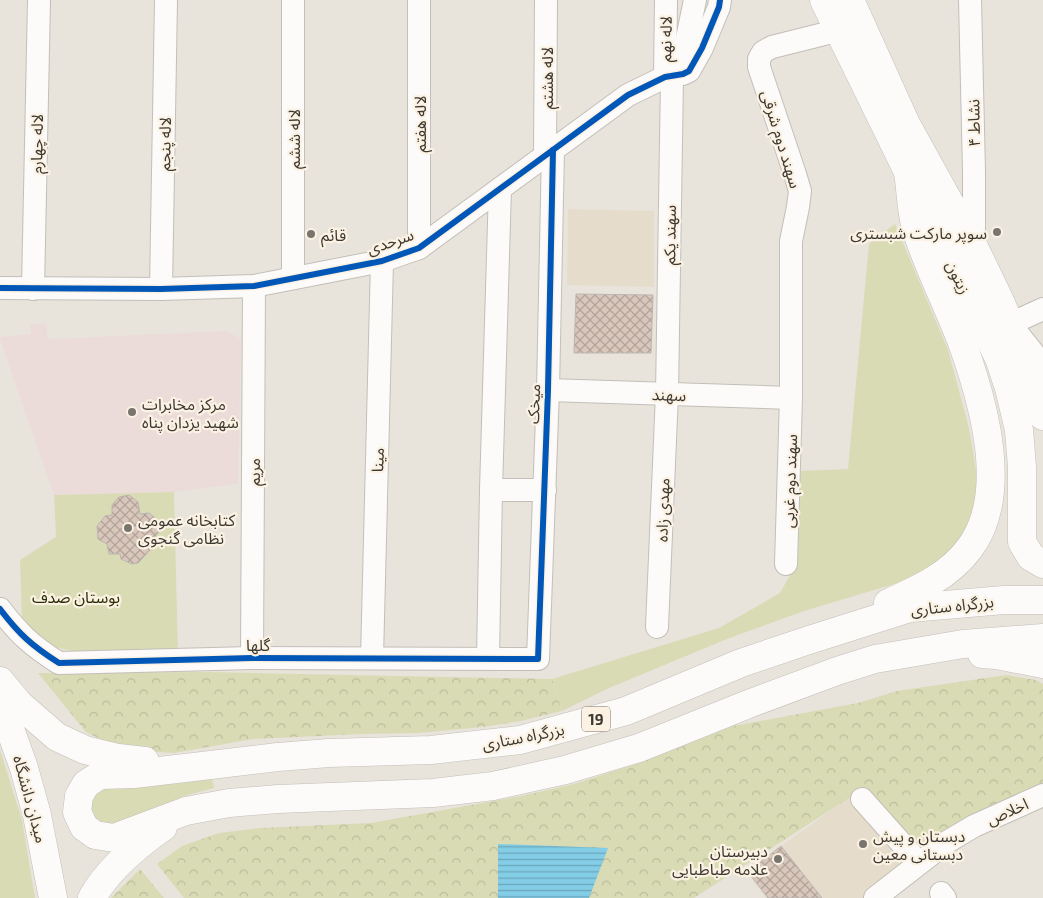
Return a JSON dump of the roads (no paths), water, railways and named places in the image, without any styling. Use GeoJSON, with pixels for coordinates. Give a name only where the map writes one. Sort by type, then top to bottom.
{"type":"FeatureCollection","features":[{"type":"Feature","properties":{"kind":"main road","name":"زیتون"},"geometry":{"type":"LineString","coordinates":[[824,0],[999,358],[1009,388],[1019,430],[1022,467],[1022,542],[1031,557],[1043,564]]}},
{"type":"Feature","properties":{"kind":"main road","name":"زیتون"},"geometry":{"type":"LineString","coordinates":[[850,0],[906,124],[974,246],[1024,358],[1043,416]]}},
{"type":"Feature","properties":{"kind":"main road"},"geometry":{"type":"LineString","coordinates":[[809,640],[921,588],[950,569],[969,550],[982,530],[988,504],[991,478],[989,446],[981,405],[964,349],[916,231],[908,172]]}},
{"type":"Feature","properties":{"kind":"main road","name":"بزرگراه ستاری"},"geometry":{"type":"LineString","coordinates":[[186,811],[114,838],[95,835],[84,827],[77,812],[79,796],[86,784],[100,775],[134,774],[329,753],[432,750],[520,740],[626,711],[741,663],[910,608],[1004,600],[1043,600]]}},
{"type":"Feature","properties":{"kind":"main road","name":"19"},"geometry":{"type":"LineString","coordinates":[[186,811],[229,802],[433,793],[493,786],[565,770],[639,748],[837,671],[875,659],[918,650],[963,644],[1043,638]]}},
{"type":"Feature","properties":{"kind":"main road"},"geometry":{"type":"LineString","coordinates":[[918,650],[996,655],[1043,664]]}},
{"type":"Feature","properties":{"kind":"main road"},"geometry":{"type":"LineString","coordinates":[[0,681],[20,704],[57,737],[85,750],[152,762],[214,764]]}},
{"type":"Feature","properties":{"kind":"main road","name":"میدان دانشگاه"},"geometry":{"type":"LineString","coordinates":[[0,702],[24,768],[38,815],[53,898]]}},
{"type":"Feature","properties":{"kind":"main road"},"geometry":{"type":"LineString","coordinates":[[92,898],[105,877],[148,838],[186,811]]}},
{"type":"Feature","properties":{"kind":"street","name":"لاله چهارم"},"geometry":{"type":"LineString","coordinates":[[33,288],[39,0]]}},
{"type":"Feature","properties":{"kind":"street","name":"لاله پنجم"},"geometry":{"type":"LineString","coordinates":[[161,289],[166,0]]}},
{"type":"Feature","properties":{"kind":"street","name":"لاله ششم"},"geometry":{"type":"LineString","coordinates":[[293,0],[293,278]]}},
{"type":"Feature","properties":{"kind":"street","name":"لاله هفتم"},"geometry":{"type":"LineString","coordinates":[[419,0],[419,248]]}},
{"type":"Feature","properties":{"kind":"street","name":"لاله هشتم"},"geometry":{"type":"LineString","coordinates":[[546,0],[549,153]]}},
{"type":"Feature","properties":{"kind":"street","name":"لاله نهم"},"geometry":{"type":"LineString","coordinates":[[666,0],[668,77]]}},
{"type":"Feature","properties":{"kind":"street"},"geometry":{"type":"LineString","coordinates":[[668,77],[685,48],[695,0]]}},
{"type":"Feature","properties":{"kind":"street","name":"سرحدی"},"geometry":{"type":"LineString","coordinates":[[0,288],[161,289],[254,286],[382,262],[419,248],[628,94],[668,77],[689,71],[702,48],[719,7],[720,0]]}},
{"type":"Feature","properties":{"kind":"street","name":"نشاط ۴"},"geometry":{"type":"LineString","coordinates":[[970,0],[974,246]]}},
{"type":"Feature","properties":{"kind":"street","name":"سهند دوم شرقی"},"geometry":{"type":"LineString","coordinates":[[791,398],[791,241],[800,191],[758,59],[764,52],[772,48],[840,30]]}},
{"type":"Feature","properties":{"kind":"street","name":"سهند يكم"},"geometry":{"type":"LineString","coordinates":[[667,394],[668,77]]}},
{"type":"Feature","properties":{"kind":"street","name":"میخک"},"geometry":{"type":"LineString","coordinates":[[538,659],[548,390],[549,153]]}},
{"type":"Feature","properties":{"kind":"street"},"geometry":{"type":"LineString","coordinates":[[488,658],[500,189]]}},
{"type":"Feature","properties":{"kind":"street","name":"مینا"},"geometry":{"type":"LineString","coordinates":[[372,658],[382,262]]}},
{"type":"Feature","properties":{"kind":"street","name":"مریم"},"geometry":{"type":"LineString","coordinates":[[252,658],[254,286]]}},
{"type":"Feature","properties":{"kind":"street"},"geometry":{"type":"LineString","coordinates":[[1043,308],[1010,324],[1043,365]]}},
{"type":"Feature","properties":{"kind":"street","name":"سهند"},"geometry":{"type":"LineString","coordinates":[[548,390],[791,398]]}},
{"type":"Feature","properties":{"kind":"street","name":"مهدی زاده"},"geometry":{"type":"LineString","coordinates":[[658,627],[667,394]]}},
{"type":"Feature","properties":{"kind":"street","name":"سهند دوم غربی"},"geometry":{"type":"LineString","coordinates":[[786,564],[791,398]]}},
{"type":"Feature","properties":{"kind":"street"},"geometry":{"type":"LineString","coordinates":[[491,490],[545,490]]}},
{"type":"Feature","properties":{"kind":"street","name":"گلها"},"geometry":{"type":"LineString","coordinates":[[0,609],[19,633],[36,649],[59,663],[252,658],[538,659]]}},
{"type":"Feature","properties":{"kind":"street","name":"اخلاص"},"geometry":{"type":"LineString","coordinates":[[875,898],[947,842],[974,826],[1043,795]]}},
{"type":"Feature","properties":{"kind":"street"},"geometry":{"type":"LineString","coordinates":[[862,800],[919,863]]}},
{"type":"Feature","properties":{"kind":"water"},"geometry":{"type":"Polygon","coordinates":[[[498,844],[608,848],[589,898],[498,898],[498,844]]]}},
{"type":"Feature","properties":{"kind":"place","name":"سوپر مارکت شبستری"},"geometry":{"type":"Point","coordinates":[997,232]}},
{"type":"Feature","properties":{"kind":"place","name":"قائم"},"geometry":{"type":"Point","coordinates":[311,234]}},
{"type":"Feature","properties":{"kind":"place","name":"مرکز مخابرات شهید یزدان پناه"},"geometry":{"type":"Point","coordinates":[132,412]}},
{"type":"Feature","properties":{"kind":"place","name":"کتابخانه عمومی نظامی گنجوی"},"geometry":{"type":"Point","coordinates":[128,528]}},
{"type":"Feature","properties":{"kind":"place","name":"دبستان و پیش دبستانی معین"},"geometry":{"type":"Point","coordinates":[863,844]}},
{"type":"Feature","properties":{"kind":"place","name":"دبیرستان علامه طباطبایی"},"geometry":{"type":"Point","coordinates":[778,859]}},
{"type":"Feature","properties":{"kind":"park label","name":"بوستان صدف"},"geometry":{"type":"Point","coordinates":[76,596]}}]}
